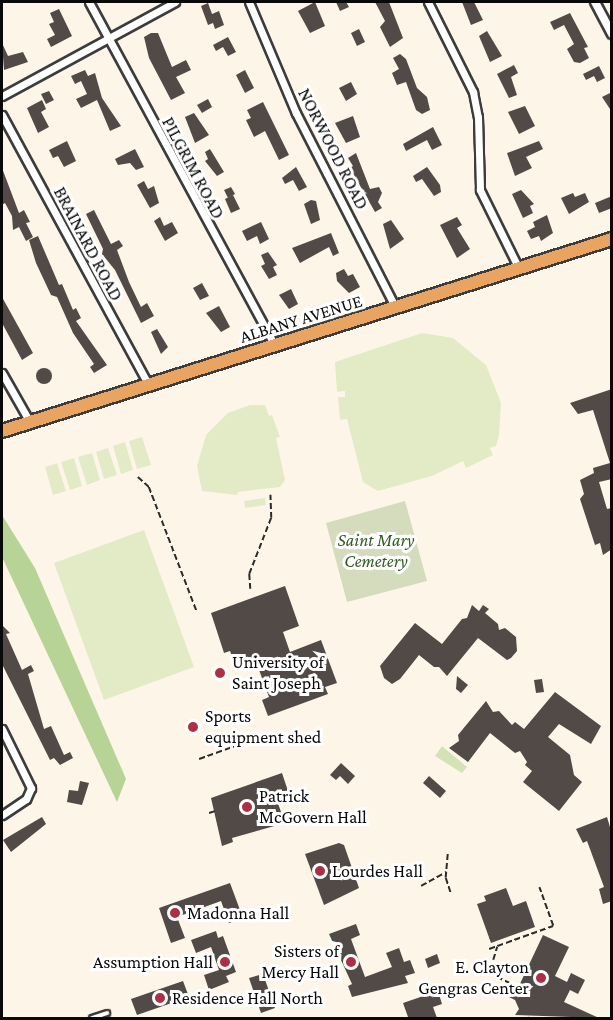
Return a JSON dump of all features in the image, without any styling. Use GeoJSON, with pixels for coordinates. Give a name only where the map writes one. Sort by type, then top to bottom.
{"type":"FeatureCollection","features":[{"type":"Feature","properties":{"kind":"highway","name":"ALBANY AVENUE"},"geometry":{"type":"LineString","coordinates":[[2,431],[612,240]]}},
{"type":"Feature","properties":{"kind":"street","name":"PILGRIM ROAD"},"geometry":{"type":"LineString","coordinates":[[88,2],[275,346]]}},
{"type":"Feature","properties":{"kind":"street"},"geometry":{"type":"LineString","coordinates":[[2,96],[106,37],[175,2]]}},
{"type":"Feature","properties":{"kind":"street","name":"NORWOOD ROAD"},"geometry":{"type":"LineString","coordinates":[[249,2],[296,113],[396,308]]}},
{"type":"Feature","properties":{"kind":"street"},"geometry":{"type":"LineString","coordinates":[[428,2],[473,92],[478,117],[480,190],[519,269]]}},
{"type":"Feature","properties":{"kind":"street"},"geometry":{"type":"LineString","coordinates":[[595,2],[612,34]]}},
{"type":"Feature","properties":{"kind":"street","name":"BRAINARD ROAD"},"geometry":{"type":"LineString","coordinates":[[2,115],[149,386]]}},
{"type":"Feature","properties":{"kind":"street"},"geometry":{"type":"LineString","coordinates":[[2,373],[30,422]]}},
{"type":"Feature","properties":{"kind":"street"},"geometry":{"type":"LineString","coordinates":[[2,729],[28,779],[31,792],[2,815]]}},
{"type":"Feature","properties":{"kind":"lane"},"geometry":{"type":"LineString","coordinates":[[92,1018],[107,1013]]}},
{"type":"Feature","properties":{"kind":"path"},"geometry":{"type":"LineString","coordinates":[[138,477],[149,487],[197,612]]}},
{"type":"Feature","properties":{"kind":"path"},"geometry":{"type":"LineString","coordinates":[[250,589],[249,574],[271,518],[270,495]]}},
{"type":"Feature","properties":{"kind":"path"},"geometry":{"type":"LineString","coordinates":[[199,759],[238,745]]}},
{"type":"Feature","properties":{"kind":"path"},"geometry":{"type":"LineString","coordinates":[[209,813],[215,811]]}},
{"type":"Feature","properties":{"kind":"path"},"geometry":{"type":"LineString","coordinates":[[448,854],[446,872],[451,893]]}},
{"type":"Feature","properties":{"kind":"path"},"geometry":{"type":"LineString","coordinates":[[421,886],[446,872]]}},
{"type":"Feature","properties":{"kind":"path"},"geometry":{"type":"LineString","coordinates":[[489,949],[553,926],[539,887]]}},
{"type":"Feature","properties":{"kind":"path"},"geometry":{"type":"LineString","coordinates":[[493,960],[497,946]]}},
{"type":"Feature","properties":{"kind":"path"},"geometry":{"type":"LineString","coordinates":[[497,977],[518,987]]}},
{"type":"Feature","properties":{"kind":"green space"},"geometry":{"type":"Polygon","coordinates":[[[422,333],[453,338],[486,365],[501,403],[496,446],[490,448],[493,455],[466,468],[463,461],[432,476],[378,491],[363,482],[347,419],[340,420],[338,397],[345,397],[345,391],[337,392],[335,362],[422,333]]]}},
{"type":"Feature","properties":{"kind":"green space"},"geometry":{"type":"Polygon","coordinates":[[[250,405],[265,405],[269,416],[272,415],[280,437],[276,438],[285,480],[280,487],[238,492],[237,495],[202,491],[197,466],[206,435],[228,413],[250,405]]]}},
{"type":"Feature","properties":{"kind":"green space"},"geometry":{"type":"Polygon","coordinates":[[[142,437],[151,465],[137,469],[129,441],[142,437]]]}},
{"type":"Feature","properties":{"kind":"green space"},"geometry":{"type":"Polygon","coordinates":[[[125,442],[133,470],[121,474],[113,446],[125,442]]]}},
{"type":"Feature","properties":{"kind":"green space"},"geometry":{"type":"Polygon","coordinates":[[[108,448],[117,475],[104,479],[96,452],[108,448]]]}},
{"type":"Feature","properties":{"kind":"green space"},"geometry":{"type":"Polygon","coordinates":[[[92,453],[100,480],[87,485],[78,457],[92,453]]]}},
{"type":"Feature","properties":{"kind":"green space"},"geometry":{"type":"Polygon","coordinates":[[[74,458],[82,486],[70,490],[61,462],[74,458]]]}},
{"type":"Feature","properties":{"kind":"green space"},"geometry":{"type":"Polygon","coordinates":[[[57,463],[66,491],[53,495],[45,467],[57,463]]]}},
{"type":"Feature","properties":{"kind":"green space"},"geometry":{"type":"Polygon","coordinates":[[[265,498],[266,505],[245,508],[244,501],[265,498]]]}},
{"type":"Feature","properties":{"kind":"green space","name":"Saint Mary Cemetery"},"geometry":{"type":"Polygon","coordinates":[[[405,501],[427,581],[347,602],[326,523],[405,501]]]}},
{"type":"Feature","properties":{"kind":"green space"},"geometry":{"type":"Polygon","coordinates":[[[2,515],[35,568],[126,779],[117,802],[2,557],[2,515]]]}},
{"type":"Feature","properties":{"kind":"green space"},"geometry":{"type":"Polygon","coordinates":[[[144,530],[194,667],[104,700],[54,563],[144,530]]]}},
{"type":"Feature","properties":{"kind":"green space"},"geometry":{"type":"Polygon","coordinates":[[[442,746],[467,767],[462,773],[435,756],[442,746]]]}},
{"type":"Feature","properties":{"kind":"building"},"geometry":{"type":"Polygon","coordinates":[[[315,2],[325,26],[310,33],[298,11],[315,2]]]}},
{"type":"Feature","properties":{"kind":"building"},"geometry":{"type":"Polygon","coordinates":[[[336,2],[346,2],[349,7],[340,11],[336,2]]]}},
{"type":"Feature","properties":{"kind":"building"},"geometry":{"type":"Polygon","coordinates":[[[375,2],[389,2],[403,38],[390,47],[380,27],[385,21],[375,2]]]}},
{"type":"Feature","properties":{"kind":"building"},"geometry":{"type":"Polygon","coordinates":[[[462,2],[474,2],[483,20],[471,25],[462,2]]]}},
{"type":"Feature","properties":{"kind":"building"},"geometry":{"type":"Polygon","coordinates":[[[208,3],[212,14],[219,11],[224,25],[215,29],[213,23],[208,25],[201,6],[208,3]]]}},
{"type":"Feature","properties":{"kind":"building"},"geometry":{"type":"Polygon","coordinates":[[[59,9],[72,36],[51,47],[47,39],[55,35],[49,24],[54,22],[50,13],[59,9]]]}},
{"type":"Feature","properties":{"kind":"building"},"geometry":{"type":"Polygon","coordinates":[[[570,13],[588,47],[584,48],[589,58],[580,63],[574,62],[567,49],[574,44],[564,25],[554,30],[550,22],[570,13]]]}},
{"type":"Feature","properties":{"kind":"building"},"geometry":{"type":"Polygon","coordinates":[[[359,29],[365,42],[357,46],[351,33],[359,29]]]}},
{"type":"Feature","properties":{"kind":"building"},"geometry":{"type":"Polygon","coordinates":[[[487,31],[502,56],[490,62],[479,36],[487,31]]]}},
{"type":"Feature","properties":{"kind":"building"},"geometry":{"type":"Polygon","coordinates":[[[151,33],[158,33],[172,67],[186,60],[191,70],[176,77],[185,93],[171,100],[149,58],[144,37],[151,33]]]}},
{"type":"Feature","properties":{"kind":"building"},"geometry":{"type":"Polygon","coordinates":[[[228,37],[236,52],[228,56],[223,47],[216,51],[213,45],[228,37]]]}},
{"type":"Feature","properties":{"kind":"building"},"geometry":{"type":"Polygon","coordinates":[[[2,43],[8,56],[23,52],[28,62],[4,70],[2,43]]]}},
{"type":"Feature","properties":{"kind":"building"},"geometry":{"type":"Polygon","coordinates":[[[400,54],[406,59],[417,88],[427,97],[430,110],[422,114],[416,110],[406,82],[397,85],[392,73],[399,69],[393,58],[400,54]]]}},
{"type":"Feature","properties":{"kind":"building"},"geometry":{"type":"Polygon","coordinates":[[[514,65],[518,73],[511,77],[517,95],[509,98],[497,74],[514,65]]]}},
{"type":"Feature","properties":{"kind":"building"},"geometry":{"type":"Polygon","coordinates":[[[599,66],[605,78],[597,82],[594,76],[586,80],[583,74],[599,66]]]}},
{"type":"Feature","properties":{"kind":"building"},"geometry":{"type":"Polygon","coordinates":[[[85,70],[88,76],[95,73],[102,98],[121,126],[110,131],[97,100],[81,108],[76,99],[87,94],[81,81],[75,84],[71,76],[85,70]]]}},
{"type":"Feature","properties":{"kind":"building"},"geometry":{"type":"Polygon","coordinates":[[[245,70],[254,88],[245,93],[236,75],[245,70]]]}},
{"type":"Feature","properties":{"kind":"building"},"geometry":{"type":"Polygon","coordinates":[[[351,82],[357,94],[346,101],[339,88],[351,82]]]}},
{"type":"Feature","properties":{"kind":"building"},"geometry":{"type":"Polygon","coordinates":[[[49,91],[54,100],[46,104],[41,94],[49,91]]]}},
{"type":"Feature","properties":{"kind":"building"},"geometry":{"type":"Polygon","coordinates":[[[612,92],[612,112],[602,97],[612,92]]]}},
{"type":"Feature","properties":{"kind":"building"},"geometry":{"type":"Polygon","coordinates":[[[208,99],[212,107],[202,113],[197,105],[208,99]]]}},
{"type":"Feature","properties":{"kind":"building"},"geometry":{"type":"Polygon","coordinates":[[[42,100],[46,109],[41,112],[49,127],[38,133],[27,108],[42,100]]]}},
{"type":"Feature","properties":{"kind":"building"},"geometry":{"type":"Polygon","coordinates":[[[263,102],[289,155],[279,160],[265,131],[254,137],[246,120],[251,118],[247,110],[263,102]]]}},
{"type":"Feature","properties":{"kind":"building"},"geometry":{"type":"Polygon","coordinates":[[[525,106],[535,126],[519,134],[508,112],[525,106]]]}},
{"type":"Feature","properties":{"kind":"building"},"geometry":{"type":"Polygon","coordinates":[[[194,113],[209,135],[195,143],[185,117],[194,113]]]}},
{"type":"Feature","properties":{"kind":"building"},"geometry":{"type":"Polygon","coordinates":[[[353,116],[360,137],[346,143],[335,123],[353,116]]]}},
{"type":"Feature","properties":{"kind":"building"},"geometry":{"type":"Polygon","coordinates":[[[433,127],[442,145],[432,150],[427,140],[406,151],[403,144],[433,127]]]}},
{"type":"Feature","properties":{"kind":"building"},"geometry":{"type":"Polygon","coordinates":[[[67,141],[76,161],[64,167],[58,156],[53,158],[49,150],[67,141]]]}},
{"type":"Feature","properties":{"kind":"building"},"geometry":{"type":"Polygon","coordinates":[[[539,141],[543,149],[526,157],[532,168],[515,176],[507,153],[539,141]]]}},
{"type":"Feature","properties":{"kind":"building"},"geometry":{"type":"Polygon","coordinates":[[[135,149],[144,167],[136,170],[130,163],[118,165],[115,159],[135,149]]]}},
{"type":"Feature","properties":{"kind":"building"},"geometry":{"type":"Polygon","coordinates":[[[210,149],[224,172],[217,176],[205,161],[208,159],[205,152],[210,149]]]}},
{"type":"Feature","properties":{"kind":"building"},"geometry":{"type":"Polygon","coordinates":[[[356,153],[370,189],[379,187],[382,193],[378,202],[382,208],[375,212],[350,168],[353,166],[348,158],[356,153]]]}},
{"type":"Feature","properties":{"kind":"building"},"geometry":{"type":"Polygon","coordinates":[[[296,167],[307,187],[299,191],[293,180],[285,184],[282,178],[296,167]]]}},
{"type":"Feature","properties":{"kind":"building"},"geometry":{"type":"Polygon","coordinates":[[[427,167],[440,185],[441,192],[434,196],[422,179],[416,182],[413,176],[427,167]]]}},
{"type":"Feature","properties":{"kind":"building"},"geometry":{"type":"Polygon","coordinates":[[[2,168],[19,213],[24,210],[30,222],[26,223],[33,237],[26,241],[19,227],[13,230],[12,216],[5,203],[2,205],[2,168]]]}},
{"type":"Feature","properties":{"kind":"building"},"geometry":{"type":"Polygon","coordinates":[[[144,181],[148,189],[154,186],[159,203],[150,208],[137,185],[144,181]]]}},
{"type":"Feature","properties":{"kind":"building"},"geometry":{"type":"Polygon","coordinates":[[[231,187],[235,194],[228,198],[224,190],[231,187]]]}},
{"type":"Feature","properties":{"kind":"building"},"geometry":{"type":"Polygon","coordinates":[[[521,190],[534,204],[530,206],[533,213],[523,218],[512,194],[521,190]]]}},
{"type":"Feature","properties":{"kind":"building"},"geometry":{"type":"Polygon","coordinates":[[[573,193],[575,197],[585,193],[589,202],[569,214],[561,198],[573,193]]]}},
{"type":"Feature","properties":{"kind":"building"},"geometry":{"type":"Polygon","coordinates":[[[233,195],[240,209],[231,213],[225,199],[233,195]]]}},
{"type":"Feature","properties":{"kind":"building"},"geometry":{"type":"Polygon","coordinates":[[[612,196],[612,208],[599,213],[595,203],[612,196]]]}},
{"type":"Feature","properties":{"kind":"building"},"geometry":{"type":"Polygon","coordinates":[[[311,200],[316,201],[320,220],[311,224],[304,204],[311,200]]]}},
{"type":"Feature","properties":{"kind":"building"},"geometry":{"type":"Polygon","coordinates":[[[94,210],[111,244],[119,240],[123,246],[117,250],[129,282],[141,307],[147,303],[154,316],[141,323],[115,270],[102,254],[103,249],[86,214],[94,210]]]}},
{"type":"Feature","properties":{"kind":"building"},"geometry":{"type":"Polygon","coordinates":[[[547,215],[553,233],[541,241],[539,236],[531,239],[527,231],[535,227],[533,222],[547,215]]]}},
{"type":"Feature","properties":{"kind":"building"},"geometry":{"type":"Polygon","coordinates":[[[160,217],[164,226],[172,222],[178,233],[165,241],[154,221],[160,217]]]}},
{"type":"Feature","properties":{"kind":"building"},"geometry":{"type":"Polygon","coordinates":[[[457,217],[462,225],[457,228],[470,249],[457,258],[440,225],[457,217]]]}},
{"type":"Feature","properties":{"kind":"building"},"geometry":{"type":"Polygon","coordinates":[[[391,220],[404,239],[390,249],[383,224],[391,220]]]}},
{"type":"Feature","properties":{"kind":"building"},"geometry":{"type":"Polygon","coordinates":[[[261,222],[269,239],[260,244],[257,236],[247,241],[242,231],[261,222]]]}},
{"type":"Feature","properties":{"kind":"building"},"geometry":{"type":"Polygon","coordinates":[[[331,233],[339,253],[333,256],[329,247],[300,263],[292,248],[331,233]]]}},
{"type":"Feature","properties":{"kind":"building"},"geometry":{"type":"Polygon","coordinates":[[[38,236],[59,285],[62,284],[73,310],[76,308],[81,318],[76,321],[107,365],[94,373],[90,367],[94,364],[73,333],[57,297],[51,295],[36,263],[29,240],[38,236]]]}},
{"type":"Feature","properties":{"kind":"building"},"geometry":{"type":"Polygon","coordinates":[[[268,252],[277,265],[273,267],[277,275],[269,279],[261,266],[265,264],[261,255],[268,252]]]}},
{"type":"Feature","properties":{"kind":"building"},"geometry":{"type":"Polygon","coordinates":[[[344,269],[348,276],[353,274],[360,287],[349,293],[337,281],[336,273],[344,269]]]}},
{"type":"Feature","properties":{"kind":"building"},"geometry":{"type":"Polygon","coordinates":[[[202,283],[209,296],[200,300],[193,288],[202,283]]]}},
{"type":"Feature","properties":{"kind":"building"},"geometry":{"type":"Polygon","coordinates":[[[291,289],[298,304],[289,309],[279,295],[291,289]]]}},
{"type":"Feature","properties":{"kind":"building"},"geometry":{"type":"Polygon","coordinates":[[[2,297],[33,353],[22,360],[2,323],[2,297]]]}},
{"type":"Feature","properties":{"kind":"building"},"geometry":{"type":"Polygon","coordinates":[[[219,306],[230,327],[221,332],[206,313],[219,306]]]}},
{"type":"Feature","properties":{"kind":"building"},"geometry":{"type":"Polygon","coordinates":[[[157,329],[168,347],[161,354],[151,332],[157,329]]]}},
{"type":"Feature","properties":{"kind":"building"},"geometry":{"type":"Polygon","coordinates":[[[41,368],[47,368],[52,376],[50,382],[41,384],[36,379],[36,373],[41,368]]]}},
{"type":"Feature","properties":{"kind":"building"},"geometry":{"type":"Polygon","coordinates":[[[612,389],[612,479],[599,482],[607,509],[612,508],[612,549],[603,555],[600,543],[595,545],[580,499],[584,494],[580,480],[594,473],[593,468],[610,463],[593,410],[578,414],[570,403],[612,389]]]}},
{"type":"Feature","properties":{"kind":"building"},"geometry":{"type":"Polygon","coordinates":[[[285,586],[299,626],[283,632],[290,652],[321,640],[337,683],[325,687],[328,694],[268,716],[262,700],[269,697],[255,659],[236,667],[230,651],[224,653],[211,613],[285,586]]]}},
{"type":"Feature","properties":{"kind":"building"},"geometry":{"type":"Polygon","coordinates":[[[472,605],[479,611],[483,605],[489,609],[485,613],[498,624],[499,630],[505,628],[516,637],[517,651],[511,658],[507,660],[478,638],[447,676],[439,667],[434,667],[419,655],[400,679],[392,684],[384,678],[380,666],[415,623],[442,644],[462,619],[467,618],[472,605]]]}},
{"type":"Feature","properties":{"kind":"building"},"geometry":{"type":"Polygon","coordinates":[[[2,625],[10,633],[6,634],[22,670],[31,665],[34,671],[28,674],[44,729],[51,726],[64,755],[70,752],[73,758],[60,765],[54,758],[50,760],[2,664],[2,625]]]}},
{"type":"Feature","properties":{"kind":"building"},"geometry":{"type":"Polygon","coordinates":[[[457,676],[468,685],[461,693],[456,689],[457,676]]]}},
{"type":"Feature","properties":{"kind":"building"},"geometry":{"type":"Polygon","coordinates":[[[542,679],[544,692],[536,693],[534,680],[542,679]]]}},
{"type":"Feature","properties":{"kind":"building"},"geometry":{"type":"Polygon","coordinates":[[[555,692],[601,726],[591,744],[559,724],[548,737],[570,755],[574,775],[582,782],[559,811],[523,782],[532,771],[525,765],[527,762],[520,751],[515,753],[490,733],[468,762],[449,748],[459,741],[458,735],[486,701],[493,712],[499,711],[512,725],[515,722],[524,729],[555,692]]]}},
{"type":"Feature","properties":{"kind":"building"},"geometry":{"type":"Polygon","coordinates":[[[341,763],[355,776],[348,784],[340,776],[336,780],[330,775],[341,763]]]}},
{"type":"Feature","properties":{"kind":"building","name":"Patrick McGovern Hall"},"geometry":{"type":"Polygon","coordinates":[[[282,773],[289,794],[276,798],[285,823],[232,838],[233,842],[222,846],[211,798],[282,773]]]}},
{"type":"Feature","properties":{"kind":"building"},"geometry":{"type":"Polygon","coordinates":[[[429,776],[446,791],[440,798],[423,783],[429,776]]]}},
{"type":"Feature","properties":{"kind":"building"},"geometry":{"type":"Polygon","coordinates":[[[80,781],[89,783],[82,805],[67,802],[69,790],[78,791],[80,781]]]}},
{"type":"Feature","properties":{"kind":"building"},"geometry":{"type":"Polygon","coordinates":[[[42,817],[46,824],[11,852],[3,840],[42,817]]]}},
{"type":"Feature","properties":{"kind":"building"},"geometry":{"type":"Polygon","coordinates":[[[607,817],[612,834],[612,901],[603,904],[599,889],[604,887],[587,841],[583,843],[576,829],[607,817]]]}},
{"type":"Feature","properties":{"kind":"building","name":"Lourdes Hall"},"geometry":{"type":"Polygon","coordinates":[[[339,843],[344,845],[359,888],[324,905],[305,854],[339,843]]]}},
{"type":"Feature","properties":{"kind":"building","name":"Madonna Hall"},"geometry":{"type":"Polygon","coordinates":[[[230,883],[243,918],[229,923],[221,901],[177,917],[185,938],[171,943],[159,908],[230,883]]]}},
{"type":"Feature","properties":{"kind":"building"},"geometry":{"type":"Polygon","coordinates":[[[506,888],[513,906],[526,901],[535,927],[491,943],[477,904],[486,901],[484,896],[506,888]]]}},
{"type":"Feature","properties":{"kind":"building","name":"Sisters of Mercy Hall"},"geometry":{"type":"Polygon","coordinates":[[[356,924],[360,935],[351,939],[365,977],[392,967],[386,953],[399,948],[404,962],[410,960],[415,973],[405,976],[408,983],[352,997],[348,986],[352,984],[329,934],[356,924]]]}},
{"type":"Feature","properties":{"kind":"building","name":"Assumption Hall"},"geometry":{"type":"Polygon","coordinates":[[[216,931],[218,938],[223,936],[236,972],[226,976],[229,982],[209,990],[204,975],[219,970],[211,947],[196,953],[191,940],[216,931]]]}},
{"type":"Feature","properties":{"kind":"building","name":"E. Clayton Gengras Center"},"geometry":{"type":"Polygon","coordinates":[[[543,935],[569,947],[555,976],[567,982],[571,973],[585,980],[578,994],[570,990],[564,1002],[599,1018],[515,1015],[519,1009],[515,1000],[509,997],[513,986],[518,988],[543,935]]]}},
{"type":"Feature","properties":{"kind":"building"},"geometry":{"type":"Polygon","coordinates":[[[437,954],[440,963],[428,968],[425,959],[437,954]]]}},
{"type":"Feature","properties":{"kind":"building"},"geometry":{"type":"Polygon","coordinates":[[[263,974],[275,1008],[261,1013],[249,978],[263,974]]]}},
{"type":"Feature","properties":{"kind":"building","name":"Residence Hall North"},"geometry":{"type":"Polygon","coordinates":[[[183,981],[189,997],[137,1015],[131,999],[183,981]]]}},
{"type":"Feature","properties":{"kind":"building"},"geometry":{"type":"Polygon","coordinates":[[[438,991],[442,1004],[433,1007],[437,1018],[408,1017],[403,1003],[438,991]]]}},
{"type":"Feature","properties":{"kind":"place","name":"University of Saint Joseph"},"geometry":{"type":"Point","coordinates":[220,673]}},
{"type":"Feature","properties":{"kind":"place","name":"Sports equipment shed"},"geometry":{"type":"Point","coordinates":[193,727]}},
{"type":"Feature","properties":{"kind":"place","name":"Patrick McGovern Hall"},"geometry":{"type":"Point","coordinates":[247,807]}},
{"type":"Feature","properties":{"kind":"place","name":"Lourdes Hall"},"geometry":{"type":"Point","coordinates":[320,871]}},
{"type":"Feature","properties":{"kind":"place","name":"Madonna Hall"},"geometry":{"type":"Point","coordinates":[175,913]}},
{"type":"Feature","properties":{"kind":"place","name":"Assumption Hall"},"geometry":{"type":"Point","coordinates":[225,962]}},
{"type":"Feature","properties":{"kind":"place","name":"Sisters of Mercy Hall"},"geometry":{"type":"Point","coordinates":[351,962]}},
{"type":"Feature","properties":{"kind":"place","name":"E. Clayton Gengras Center"},"geometry":{"type":"Point","coordinates":[541,978]}},
{"type":"Feature","properties":{"kind":"place","name":"Residence Hall North"},"geometry":{"type":"Point","coordinates":[160,998]}}]}
